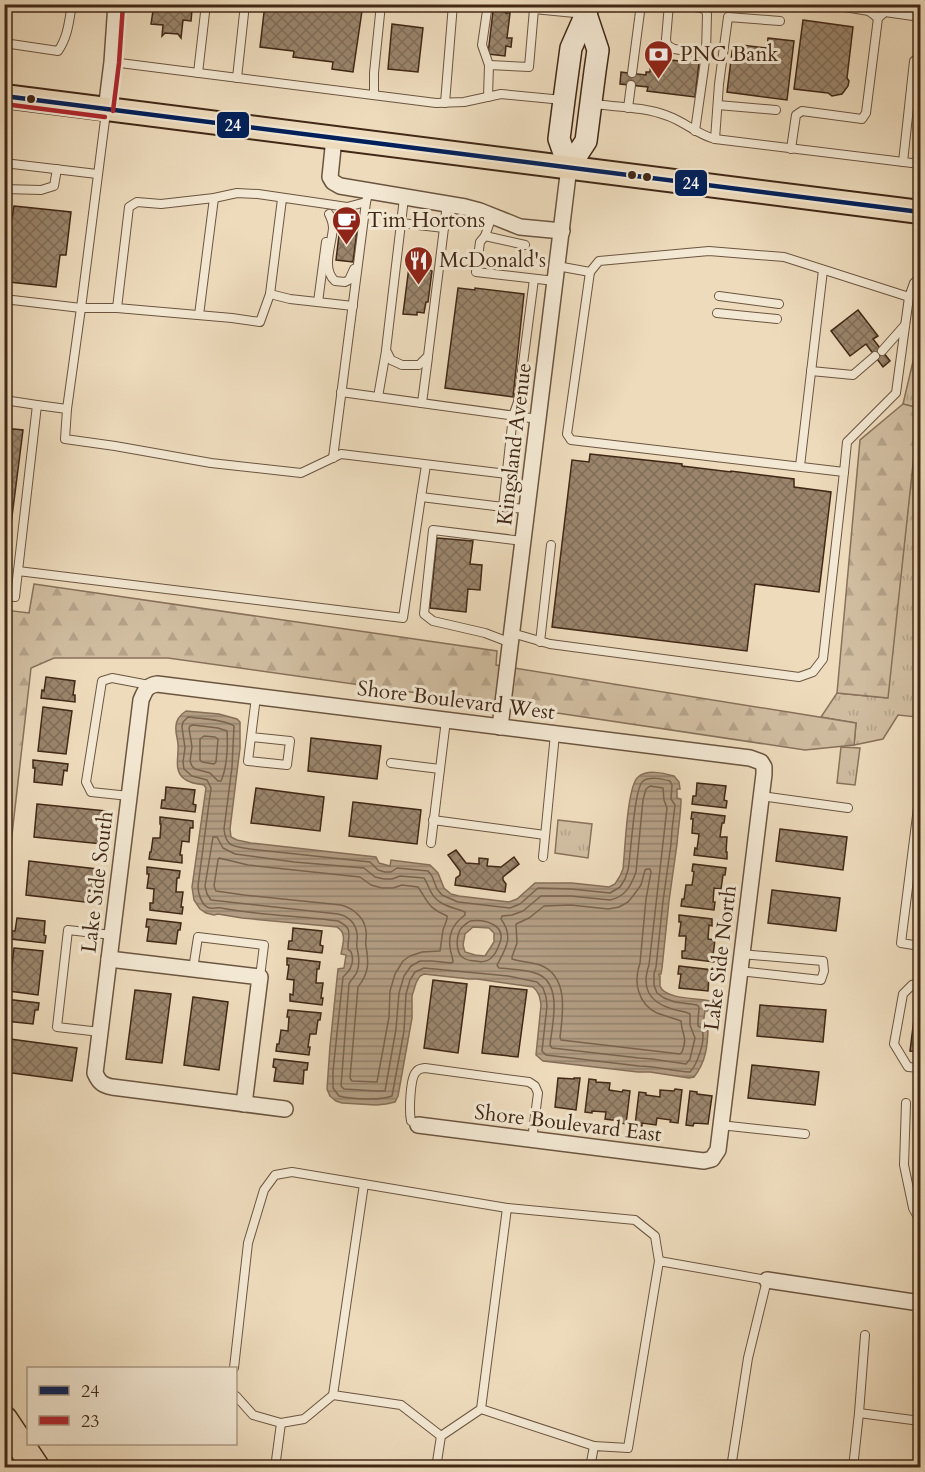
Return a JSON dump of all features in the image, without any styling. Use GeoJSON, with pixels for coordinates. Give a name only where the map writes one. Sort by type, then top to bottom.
{"type":"FeatureCollection","features":[{"type":"Feature","properties":{"kind":"highway"},"geometry":{"type":"LineString","coordinates":[[4,1420],[36,1467]]}},
{"type":"Feature","properties":{"kind":"main road"},"geometry":{"type":"LineString","coordinates":[[4,96],[921,212]]}},
{"type":"Feature","properties":{"kind":"street"},"geometry":{"type":"LineString","coordinates":[[106,110],[116,4]]}},
{"type":"Feature","properties":{"kind":"street"},"geometry":{"type":"LineString","coordinates":[[569,167],[559,139],[571,48],[587,9]]}},
{"type":"Feature","properties":{"kind":"street"},"geometry":{"type":"LineString","coordinates":[[569,167],[586,141],[598,50],[587,9]]}},
{"type":"Feature","properties":{"kind":"street"},"geometry":{"type":"LineString","coordinates":[[334,138],[330,177],[340,186],[368,196],[447,204],[480,211],[520,226],[562,231]]}},
{"type":"Feature","properties":{"kind":"street","name":"Kingsland Avenue"},"geometry":{"type":"LineString","coordinates":[[500,727],[569,167]]}},
{"type":"Feature","properties":{"kind":"street","name":"Shore Boulevard West"},"geometry":{"type":"LineString","coordinates":[[148,687],[157,684],[750,758],[761,762]]}},
{"type":"Feature","properties":{"kind":"street","name":"Lake Side South"},"geometry":{"type":"LineString","coordinates":[[148,687],[141,700],[95,1073],[104,1086],[112,1088],[244,1104]]}},
{"type":"Feature","properties":{"kind":"street","name":"Lake Side North"},"geometry":{"type":"LineString","coordinates":[[712,1159],[718,1150],[764,774],[761,762]]}},
{"type":"Feature","properties":{"kind":"street"},"geometry":{"type":"LineString","coordinates":[[109,958],[260,977],[244,1104],[285,1109]]}},
{"type":"Feature","properties":{"kind":"street","name":"Shore Boulevard East"},"geometry":{"type":"LineString","coordinates":[[418,1125],[704,1161],[712,1159]]}},
{"type":"Feature","properties":{"kind":"street"},"geometry":{"type":"LineString","coordinates":[[767,1280],[921,1303]]}},
{"type":"Feature","properties":{"kind":"lane"},"geometry":{"type":"LineString","coordinates":[[4,43],[58,51],[68,28],[72,4]]}},
{"type":"Feature","properties":{"kind":"lane"},"geometry":{"type":"LineString","coordinates":[[198,73],[206,4]]}},
{"type":"Feature","properties":{"kind":"lane"},"geometry":{"type":"LineString","coordinates":[[237,78],[245,4]]}},
{"type":"Feature","properties":{"kind":"lane"},"geometry":{"type":"LineString","coordinates":[[374,95],[381,4]]}},
{"type":"Feature","properties":{"kind":"lane"},"geometry":{"type":"LineString","coordinates":[[445,103],[453,4]]}},
{"type":"Feature","properties":{"kind":"lane"},"geometry":{"type":"LineString","coordinates":[[488,4],[482,45],[489,65],[488,97]]}},
{"type":"Feature","properties":{"kind":"lane"},"geometry":{"type":"LineString","coordinates":[[632,73],[641,4]]}},
{"type":"Feature","properties":{"kind":"lane"},"geometry":{"type":"LineString","coordinates":[[669,4],[667,45],[674,49],[706,54]]}},
{"type":"Feature","properties":{"kind":"lane"},"geometry":{"type":"LineString","coordinates":[[683,4],[705,9],[707,14],[706,54],[695,131]]}},
{"type":"Feature","properties":{"kind":"lane"},"geometry":{"type":"LineString","coordinates":[[826,4],[869,11],[878,18]]}},
{"type":"Feature","properties":{"kind":"lane"},"geometry":{"type":"LineString","coordinates":[[489,65],[528,67],[531,7],[587,9]]}},
{"type":"Feature","properties":{"kind":"lane"},"geometry":{"type":"LineString","coordinates":[[791,149],[796,115],[802,111],[862,119],[866,113],[878,18],[885,12],[921,17]]}},
{"type":"Feature","properties":{"kind":"lane"},"geometry":{"type":"LineString","coordinates":[[716,139],[728,17],[780,21]]}},
{"type":"Feature","properties":{"kind":"lane"},"geometry":{"type":"LineString","coordinates":[[903,162],[914,61],[921,57]]}},
{"type":"Feature","properties":{"kind":"lane"},"geometry":{"type":"LineString","coordinates":[[112,62],[436,103],[464,102],[501,94],[564,100]]}},
{"type":"Feature","properties":{"kind":"lane"},"geometry":{"type":"LineString","coordinates":[[628,108],[631,85]]}},
{"type":"Feature","properties":{"kind":"lane"},"geometry":{"type":"LineString","coordinates":[[591,104],[655,111],[716,139],[921,164]]}},
{"type":"Feature","properties":{"kind":"lane"},"geometry":{"type":"LineString","coordinates":[[718,105],[776,110]]}},
{"type":"Feature","properties":{"kind":"lane"},"geometry":{"type":"LineString","coordinates":[[106,110],[64,439],[211,463],[301,473],[341,454],[507,474]]}},
{"type":"Feature","properties":{"kind":"lane"},"geometry":{"type":"LineString","coordinates":[[4,172],[5,163],[97,174]]}},
{"type":"Feature","properties":{"kind":"lane"},"geometry":{"type":"LineString","coordinates":[[4,189],[41,190],[54,186],[57,169]]}},
{"type":"Feature","properties":{"kind":"lane"},"geometry":{"type":"LineString","coordinates":[[117,308],[129,207],[137,202],[161,204],[237,193],[258,194],[330,209],[347,207],[368,196]]}},
{"type":"Feature","properties":{"kind":"lane"},"geometry":{"type":"LineString","coordinates":[[333,458],[368,196]]}},
{"type":"Feature","properties":{"kind":"lane"},"geometry":{"type":"LineString","coordinates":[[199,315],[214,198]]}},
{"type":"Feature","properties":{"kind":"lane"},"geometry":{"type":"LineString","coordinates":[[378,397],[386,350],[404,198]]}},
{"type":"Feature","properties":{"kind":"lane"},"geometry":{"type":"LineString","coordinates":[[4,298],[81,308],[117,308],[260,322],[270,294],[282,199]]}},
{"type":"Feature","properties":{"kind":"lane"},"geometry":{"type":"LineString","coordinates":[[422,403],[447,204]]}},
{"type":"Feature","properties":{"kind":"lane"},"geometry":{"type":"LineString","coordinates":[[330,209],[333,226],[329,273],[332,278],[340,282],[350,280],[353,275],[359,229],[364,219]]}},
{"type":"Feature","properties":{"kind":"lane"},"geometry":{"type":"LineString","coordinates":[[318,302],[330,209]]}},
{"type":"Feature","properties":{"kind":"lane"},"geometry":{"type":"LineString","coordinates":[[492,216],[485,236],[480,242],[476,272],[534,279],[556,274],[590,272]]}},
{"type":"Feature","properties":{"kind":"lane"},"geometry":{"type":"LineString","coordinates":[[401,223],[444,228]]}},
{"type":"Feature","properties":{"kind":"lane"},"geometry":{"type":"LineString","coordinates":[[485,236],[525,245]]}},
{"type":"Feature","properties":{"kind":"lane"},"geometry":{"type":"LineString","coordinates":[[844,472],[571,440],[567,434],[590,272],[599,261],[709,251],[783,257],[909,297]]}},
{"type":"Feature","properties":{"kind":"lane"},"geometry":{"type":"LineString","coordinates":[[800,466],[823,270]]}},
{"type":"Feature","properties":{"kind":"lane"},"geometry":{"type":"LineString","coordinates":[[503,507],[513,416],[518,402],[534,279]]}},
{"type":"Feature","properties":{"kind":"lane"},"geometry":{"type":"LineString","coordinates":[[523,541],[433,530],[424,614],[433,621],[550,644],[799,677],[813,672],[823,659],[848,442],[896,393],[909,297],[914,283],[920,279]]}},
{"type":"Feature","properties":{"kind":"lane"},"geometry":{"type":"LineString","coordinates":[[270,294],[290,299],[353,306]]}},
{"type":"Feature","properties":{"kind":"lane"},"geometry":{"type":"LineString","coordinates":[[719,296],[779,304]]}},
{"type":"Feature","properties":{"kind":"lane"},"geometry":{"type":"LineString","coordinates":[[717,313],[777,319]]}},
{"type":"Feature","properties":{"kind":"lane"},"geometry":{"type":"LineString","coordinates":[[811,370],[853,375],[879,354],[906,325]]}},
{"type":"Feature","properties":{"kind":"lane"},"geometry":{"type":"LineString","coordinates":[[386,350],[391,360],[402,365],[419,365],[428,356]]}},
{"type":"Feature","properties":{"kind":"lane"},"geometry":{"type":"LineString","coordinates":[[341,392],[538,419]]}},
{"type":"Feature","properties":{"kind":"lane"},"geometry":{"type":"LineString","coordinates":[[4,400],[67,409]]}},
{"type":"Feature","properties":{"kind":"lane"},"geometry":{"type":"LineString","coordinates":[[4,596],[15,597],[37,405]]}},
{"type":"Feature","properties":{"kind":"lane"},"geometry":{"type":"LineString","coordinates":[[18,571],[403,618],[426,465]]}},
{"type":"Feature","properties":{"kind":"lane"},"geometry":{"type":"LineString","coordinates":[[421,497],[527,509]]}},
{"type":"Feature","properties":{"kind":"lane"},"geometry":{"type":"LineString","coordinates":[[540,642],[550,545]]}},
{"type":"Feature","properties":{"kind":"lane"},"geometry":{"type":"LineString","coordinates":[[129,796],[90,792],[86,782],[102,681],[112,678],[148,687]]}},
{"type":"Feature","properties":{"kind":"lane"},"geometry":{"type":"LineString","coordinates":[[251,736],[290,741],[287,765],[248,761],[251,736],[256,697]]}},
{"type":"Feature","properties":{"kind":"lane"},"geometry":{"type":"LineString","coordinates":[[431,843],[446,720]]}},
{"type":"Feature","properties":{"kind":"lane"},"geometry":{"type":"LineString","coordinates":[[543,856],[555,734]]}},
{"type":"Feature","properties":{"kind":"lane"},"geometry":{"type":"LineString","coordinates":[[391,763],[440,769]]}},
{"type":"Feature","properties":{"kind":"lane"},"geometry":{"type":"LineString","coordinates":[[921,792],[901,943],[921,946]]}},
{"type":"Feature","properties":{"kind":"lane"},"geometry":{"type":"LineString","coordinates":[[761,796],[848,808]]}},
{"type":"Feature","properties":{"kind":"lane"},"geometry":{"type":"LineString","coordinates":[[433,820],[545,835]]}},
{"type":"Feature","properties":{"kind":"lane"},"geometry":{"type":"LineString","coordinates":[[100,1032],[57,1027],[68,930],[112,935]]}},
{"type":"Feature","properties":{"kind":"lane"},"geometry":{"type":"LineString","coordinates":[[193,969],[198,937],[264,945],[260,977]]}},
{"type":"Feature","properties":{"kind":"lane"},"geometry":{"type":"LineString","coordinates":[[739,971],[822,980],[824,971],[823,961],[741,954]]}},
{"type":"Feature","properties":{"kind":"lane"},"geometry":{"type":"LineString","coordinates":[[921,982],[912,985],[903,994],[894,1044],[908,1067],[921,1068]]}},
{"type":"Feature","properties":{"kind":"lane"},"geometry":{"type":"LineString","coordinates":[[418,1125],[411,1120],[410,1112],[414,1074],[418,1069],[425,1068],[529,1082],[535,1086],[538,1093],[532,1140]]}},
{"type":"Feature","properties":{"kind":"lane"},"geometry":{"type":"LineString","coordinates":[[906,1103],[904,1165],[913,1208],[921,1221]]}},
{"type":"Feature","properties":{"kind":"lane"},"geometry":{"type":"LineString","coordinates":[[720,1125],[805,1134]]}},
{"type":"Feature","properties":{"kind":"lane"},"geometry":{"type":"LineString","coordinates":[[234,1367],[248,1243],[264,1190],[275,1175],[292,1172],[507,1208],[635,1220],[655,1236],[659,1261],[628,1448],[594,1446],[481,1409]]}},
{"type":"Feature","properties":{"kind":"lane"},"geometry":{"type":"LineString","coordinates":[[237,1397],[253,1415],[281,1423],[304,1419],[333,1395],[364,1184]]}},
{"type":"Feature","properties":{"kind":"lane"},"geometry":{"type":"LineString","coordinates":[[436,1467],[441,1436],[481,1409],[507,1208]]}},
{"type":"Feature","properties":{"kind":"lane"},"geometry":{"type":"LineString","coordinates":[[659,1261],[767,1280],[748,1358],[731,1467]]}},
{"type":"Feature","properties":{"kind":"lane"},"geometry":{"type":"LineString","coordinates":[[853,1467],[865,1335]]}},
{"type":"Feature","properties":{"kind":"lane"},"geometry":{"type":"LineString","coordinates":[[333,1395],[401,1405],[441,1436]]}},
{"type":"Feature","properties":{"kind":"lane"},"geometry":{"type":"LineString","coordinates":[[859,1413],[921,1421]]}},
{"type":"Feature","properties":{"kind":"lane"},"geometry":{"type":"LineString","coordinates":[[275,1467],[281,1423]]}},
{"type":"Feature","properties":{"kind":"lane"},"geometry":{"type":"LineString","coordinates":[[590,1467],[594,1446]]}},
{"type":"Feature","properties":{"kind":"green space"},"geometry":{"type":"Polygon","coordinates":[[[914,357],[920,358],[920,695],[917,717],[898,715],[883,739],[854,745],[856,723],[821,717],[837,693],[887,698],[919,408],[903,404],[914,357]]]}},
{"type":"Feature","properties":{"kind":"green space"},"geometry":{"type":"Polygon","coordinates":[[[903,404],[919,408],[888,698],[837,693],[860,440],[903,404]]]}},
{"type":"Feature","properties":{"kind":"green space"},"geometry":{"type":"Polygon","coordinates":[[[34,584],[497,651],[496,665],[856,723],[854,745],[805,750],[168,658],[54,658],[31,668],[5,896],[5,610],[29,613],[34,584]]]}},
{"type":"Feature","properties":{"kind":"green space"},"geometry":{"type":"Polygon","coordinates":[[[841,747],[860,748],[855,785],[837,783],[841,747]]]}},
{"type":"Feature","properties":{"kind":"green space"},"geometry":{"type":"Polygon","coordinates":[[[558,820],[592,824],[588,858],[555,853],[558,820]]]}},
{"type":"Feature","properties":{"kind":"water"},"geometry":{"type":"Polygon","coordinates":[[[186,711],[219,714],[240,722],[240,748],[231,837],[251,843],[376,857],[379,863],[390,866],[391,860],[430,865],[438,873],[444,888],[451,894],[459,896],[509,902],[517,899],[535,883],[572,883],[609,887],[615,884],[623,869],[629,806],[634,783],[638,777],[650,772],[674,776],[679,782],[680,789],[677,789],[677,798],[681,799],[681,810],[662,968],[659,976],[660,986],[669,994],[711,1001],[712,1010],[705,1011],[703,1024],[708,1025],[707,1046],[704,1059],[694,1077],[543,1061],[536,1055],[541,1005],[539,995],[533,987],[424,974],[416,983],[412,996],[412,1018],[395,1102],[376,1105],[336,1101],[327,1089],[338,969],[344,968],[346,955],[341,954],[344,939],[342,932],[337,927],[214,915],[200,909],[194,900],[192,887],[206,788],[204,785],[184,779],[178,770],[176,724],[186,711]],[[473,927],[465,934],[463,945],[465,952],[485,956],[494,942],[494,933],[489,928],[473,927]]]}},
{"type":"Feature","properties":{"kind":"building"},"geometry":{"type":"Polygon","coordinates":[[[154,4],[182,4],[181,9],[185,6],[184,9],[192,10],[191,21],[183,20],[181,38],[178,34],[165,33],[162,36],[163,25],[151,24],[154,4]]]}},
{"type":"Feature","properties":{"kind":"building"},"geometry":{"type":"Polygon","coordinates":[[[265,4],[363,4],[353,72],[332,69],[333,62],[293,57],[293,51],[260,47],[265,4]]]}},
{"type":"Feature","properties":{"kind":"building"},"geometry":{"type":"Polygon","coordinates":[[[497,7],[507,8],[506,13],[510,13],[507,38],[512,38],[511,47],[506,46],[505,56],[488,54],[493,11],[497,11],[497,7]]]}},
{"type":"Feature","properties":{"kind":"building"},"geometry":{"type":"Polygon","coordinates":[[[803,20],[853,27],[847,78],[849,81],[842,94],[832,96],[828,93],[794,89],[803,20]]]}},
{"type":"Feature","properties":{"kind":"building"},"geometry":{"type":"Polygon","coordinates":[[[392,24],[423,28],[418,72],[388,69],[392,24]]]}},
{"type":"Feature","properties":{"kind":"building"},"geometry":{"type":"Polygon","coordinates":[[[768,38],[794,41],[787,100],[727,92],[733,44],[767,48],[768,38]]]}},
{"type":"Feature","properties":{"kind":"building","name":"PNC Bank"},"geometry":{"type":"Polygon","coordinates":[[[651,58],[699,63],[695,97],[647,91],[648,87],[620,84],[621,72],[646,75],[646,72],[650,72],[651,58]]]}},
{"type":"Feature","properties":{"kind":"building"},"geometry":{"type":"Polygon","coordinates":[[[14,206],[71,212],[66,255],[60,255],[56,287],[9,282],[11,263],[7,263],[11,233],[5,233],[7,219],[12,219],[14,206]]]}},
{"type":"Feature","properties":{"kind":"building","name":"Tim Hortons"},"geometry":{"type":"Polygon","coordinates":[[[340,227],[357,230],[353,262],[336,260],[340,227]]]}},
{"type":"Feature","properties":{"kind":"building","name":"McDonald's"},"geometry":{"type":"Polygon","coordinates":[[[411,251],[428,253],[426,269],[432,271],[428,302],[426,302],[424,313],[417,312],[417,315],[403,314],[411,251]]]}},
{"type":"Feature","properties":{"kind":"building"},"geometry":{"type":"Polygon","coordinates":[[[458,288],[524,294],[513,397],[445,388],[458,288]]]}},
{"type":"Feature","properties":{"kind":"building"},"geometry":{"type":"Polygon","coordinates":[[[858,310],[878,336],[873,339],[890,361],[883,367],[866,344],[850,356],[831,331],[858,310]]]}},
{"type":"Feature","properties":{"kind":"building"},"geometry":{"type":"Polygon","coordinates":[[[4,428],[23,430],[7,556],[4,556],[4,428]]]}},
{"type":"Feature","properties":{"kind":"building"},"geometry":{"type":"Polygon","coordinates":[[[590,454],[794,479],[794,487],[831,492],[819,592],[755,584],[747,651],[552,627],[572,460],[589,462],[590,454]]]}},
{"type":"Feature","properties":{"kind":"building"},"geometry":{"type":"Polygon","coordinates":[[[437,538],[473,541],[470,564],[482,565],[480,590],[468,589],[466,612],[430,608],[437,538]]]}},
{"type":"Feature","properties":{"kind":"building"},"geometry":{"type":"Polygon","coordinates":[[[46,677],[75,681],[73,695],[75,695],[75,702],[41,698],[46,677]]]}},
{"type":"Feature","properties":{"kind":"building"},"geometry":{"type":"Polygon","coordinates":[[[43,707],[72,711],[66,754],[38,751],[43,707]]]}},
{"type":"Feature","properties":{"kind":"building"},"geometry":{"type":"Polygon","coordinates":[[[311,738],[381,746],[377,779],[308,771],[311,738]]]}},
{"type":"Feature","properties":{"kind":"building"},"geometry":{"type":"Polygon","coordinates":[[[33,760],[68,764],[67,771],[64,770],[62,785],[34,782],[33,760]]]}},
{"type":"Feature","properties":{"kind":"building"},"geometry":{"type":"Polygon","coordinates":[[[697,783],[726,786],[724,800],[727,801],[726,808],[692,804],[693,796],[696,796],[697,783]]]}},
{"type":"Feature","properties":{"kind":"building"},"geometry":{"type":"Polygon","coordinates":[[[166,787],[195,790],[193,804],[196,805],[195,812],[161,808],[162,800],[165,800],[166,787]]]}},
{"type":"Feature","properties":{"kind":"building"},"geometry":{"type":"Polygon","coordinates":[[[256,788],[324,797],[320,831],[251,823],[256,788]]]}},
{"type":"Feature","properties":{"kind":"building"},"geometry":{"type":"Polygon","coordinates":[[[353,802],[421,810],[417,844],[349,836],[353,802]]]}},
{"type":"Feature","properties":{"kind":"building"},"geometry":{"type":"Polygon","coordinates":[[[37,804],[106,811],[102,844],[34,837],[37,804]]]}},
{"type":"Feature","properties":{"kind":"building"},"geometry":{"type":"Polygon","coordinates":[[[692,812],[725,816],[720,837],[727,837],[727,859],[694,855],[699,834],[692,833],[692,812]]]}},
{"type":"Feature","properties":{"kind":"building"},"geometry":{"type":"Polygon","coordinates":[[[160,817],[193,821],[189,842],[182,841],[180,855],[182,855],[182,863],[149,859],[153,838],[160,838],[160,817]]]}},
{"type":"Feature","properties":{"kind":"building"},"geometry":{"type":"Polygon","coordinates":[[[780,829],[847,837],[843,870],[776,861],[780,829]]]}},
{"type":"Feature","properties":{"kind":"building"},"geometry":{"type":"Polygon","coordinates":[[[456,850],[466,863],[479,864],[479,858],[488,859],[487,866],[501,867],[514,857],[519,864],[503,877],[506,884],[505,892],[455,885],[460,871],[448,855],[456,850]]]}},
{"type":"Feature","properties":{"kind":"building"},"geometry":{"type":"Polygon","coordinates":[[[29,861],[97,869],[93,903],[26,895],[29,861]]]}},
{"type":"Feature","properties":{"kind":"building"},"geometry":{"type":"Polygon","coordinates":[[[693,864],[726,868],[721,889],[714,888],[714,910],[681,906],[686,885],[692,885],[693,864]]]}},
{"type":"Feature","properties":{"kind":"building"},"geometry":{"type":"Polygon","coordinates":[[[147,867],[180,871],[176,892],[183,892],[182,914],[150,910],[154,889],[147,888],[149,874],[147,874],[147,867]]]}},
{"type":"Feature","properties":{"kind":"building"},"geometry":{"type":"Polygon","coordinates":[[[772,890],[840,898],[836,931],[768,923],[772,890]]]}},
{"type":"Feature","properties":{"kind":"building"},"geometry":{"type":"Polygon","coordinates":[[[679,915],[712,919],[708,939],[715,940],[714,962],[682,958],[686,936],[679,936],[681,922],[679,922],[679,915]]]}},
{"type":"Feature","properties":{"kind":"building"},"geometry":{"type":"Polygon","coordinates":[[[17,918],[45,921],[45,943],[11,939],[17,918]]]}},
{"type":"Feature","properties":{"kind":"building"},"geometry":{"type":"Polygon","coordinates":[[[147,919],[181,923],[176,944],[147,941],[149,927],[146,927],[147,919]]]}},
{"type":"Feature","properties":{"kind":"building"},"geometry":{"type":"Polygon","coordinates":[[[293,928],[322,931],[320,945],[323,946],[322,953],[288,949],[289,941],[292,941],[293,928]]]}},
{"type":"Feature","properties":{"kind":"building"},"geometry":{"type":"Polygon","coordinates":[[[14,948],[43,951],[38,995],[9,991],[14,948]]]}},
{"type":"Feature","properties":{"kind":"building"},"geometry":{"type":"Polygon","coordinates":[[[287,958],[320,962],[316,983],[323,983],[322,1005],[290,1001],[290,994],[293,995],[294,980],[287,979],[289,965],[287,965],[287,958]]]}},
{"type":"Feature","properties":{"kind":"building"},"geometry":{"type":"Polygon","coordinates":[[[679,966],[713,970],[712,977],[709,977],[708,991],[679,988],[681,974],[678,974],[679,966]]]}},
{"type":"Feature","properties":{"kind":"building"},"geometry":{"type":"Polygon","coordinates":[[[433,980],[467,984],[458,1053],[424,1048],[433,980]]]}},
{"type":"Feature","properties":{"kind":"building"},"geometry":{"type":"Polygon","coordinates":[[[490,986],[527,990],[518,1057],[482,1053],[490,986]]]}},
{"type":"Feature","properties":{"kind":"building"},"geometry":{"type":"Polygon","coordinates":[[[135,990],[171,994],[162,1063],[126,1059],[135,990]]]}},
{"type":"Feature","properties":{"kind":"building"},"geometry":{"type":"Polygon","coordinates":[[[917,995],[920,996],[920,1052],[910,1051],[917,995]]]}},
{"type":"Feature","properties":{"kind":"building"},"geometry":{"type":"Polygon","coordinates":[[[193,997],[228,1002],[219,1070],[184,1065],[193,997]]]}},
{"type":"Feature","properties":{"kind":"building"},"geometry":{"type":"Polygon","coordinates":[[[5,999],[39,1003],[38,1010],[35,1010],[33,1024],[5,1021],[5,999]]]}},
{"type":"Feature","properties":{"kind":"building"},"geometry":{"type":"Polygon","coordinates":[[[760,1005],[826,1010],[823,1042],[757,1036],[760,1005]]]}},
{"type":"Feature","properties":{"kind":"building"},"geometry":{"type":"Polygon","coordinates":[[[288,1010],[321,1013],[316,1034],[310,1034],[309,1055],[276,1051],[281,1030],[288,1031],[288,1010]]]}},
{"type":"Feature","properties":{"kind":"building"},"geometry":{"type":"Polygon","coordinates":[[[10,1039],[77,1048],[72,1081],[5,1072],[10,1039]]]}},
{"type":"Feature","properties":{"kind":"building"},"geometry":{"type":"Polygon","coordinates":[[[274,1059],[308,1063],[307,1070],[304,1070],[303,1084],[274,1081],[276,1068],[273,1067],[274,1059]]]}},
{"type":"Feature","properties":{"kind":"building"},"geometry":{"type":"Polygon","coordinates":[[[752,1065],[819,1072],[815,1105],[748,1098],[752,1065]]]}},
{"type":"Feature","properties":{"kind":"building"},"geometry":{"type":"Polygon","coordinates":[[[558,1078],[580,1078],[576,1110],[555,1107],[558,1078]]]}},
{"type":"Feature","properties":{"kind":"building"},"geometry":{"type":"Polygon","coordinates":[[[589,1079],[610,1083],[609,1090],[630,1091],[626,1124],[605,1119],[606,1112],[585,1112],[589,1079]]]}},
{"type":"Feature","properties":{"kind":"building"},"geometry":{"type":"Polygon","coordinates":[[[675,1089],[682,1090],[678,1123],[657,1118],[656,1125],[642,1123],[642,1126],[635,1125],[639,1092],[660,1097],[660,1090],[674,1091],[675,1089]]]}},
{"type":"Feature","properties":{"kind":"building"},"geometry":{"type":"Polygon","coordinates":[[[690,1091],[712,1096],[708,1124],[686,1125],[690,1091]]]}},
{"type":"Feature","properties":{"kind":"transit line","name":"23"},"geometry":{"type":"LineString","coordinates":[[113,111],[123,5]]}},
{"type":"Feature","properties":{"kind":"transit line","name":"24"},"geometry":{"type":"LineString","coordinates":[[4,96],[920,212]]}},
{"type":"Feature","properties":{"kind":"transit line","name":"23"},"geometry":{"type":"LineString","coordinates":[[4,104],[105,117]]}},
{"type":"Feature","properties":{"kind":"place","name":"PNC Bank"},"geometry":{"type":"Point","coordinates":[659,80]}},
{"type":"Feature","properties":{"kind":"place","name":"Tim Hortons"},"geometry":{"type":"Point","coordinates":[346,246]}},
{"type":"Feature","properties":{"kind":"place","name":"McDonald's"},"geometry":{"type":"Point","coordinates":[418,286]}}]}
